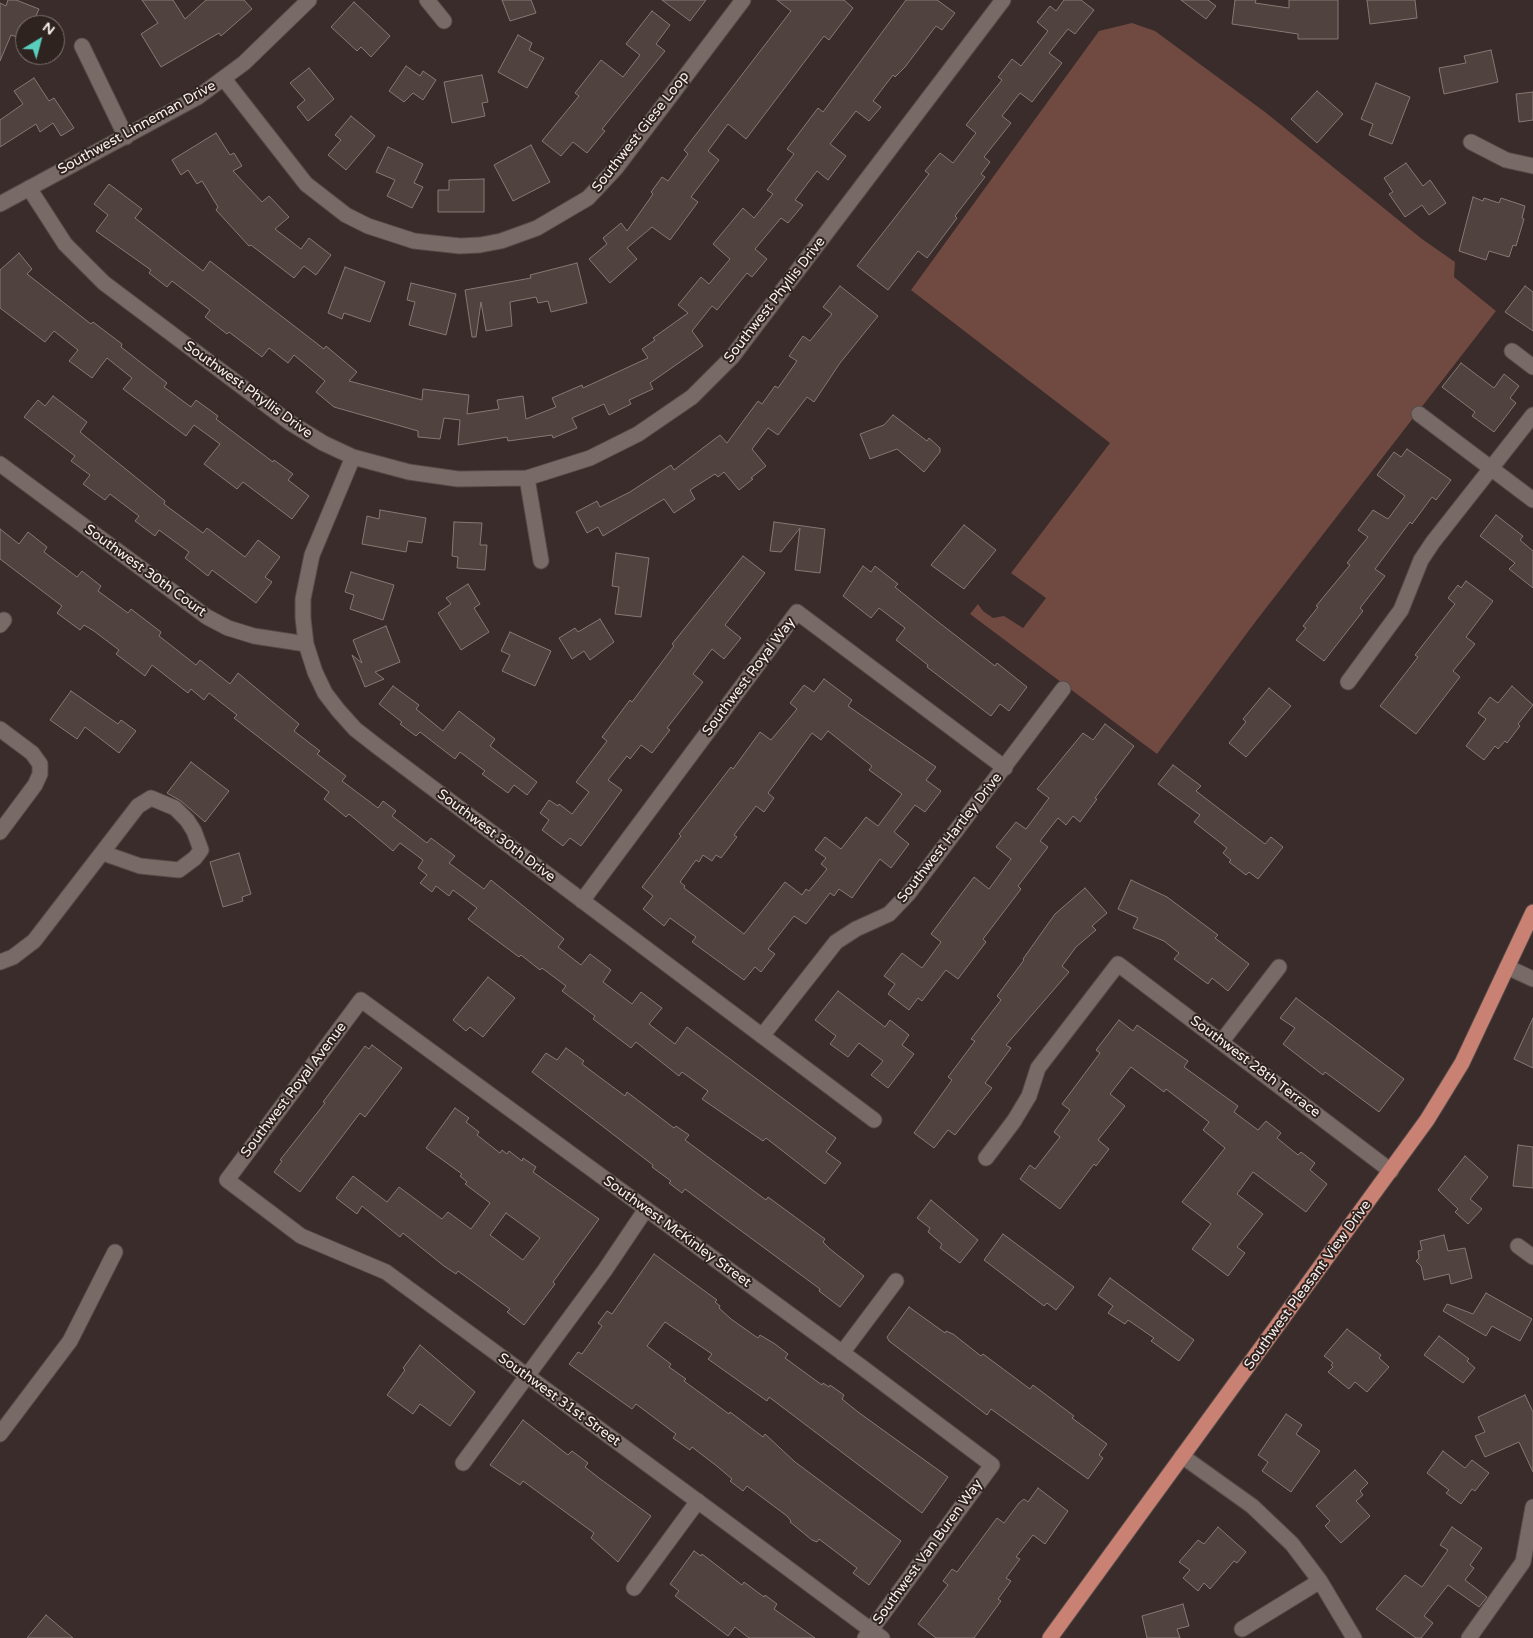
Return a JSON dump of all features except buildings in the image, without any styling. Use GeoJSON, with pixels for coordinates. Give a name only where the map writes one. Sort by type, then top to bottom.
{"type":"FeatureCollection","features":[{"type":"Feature","properties":{"kind":"main road","name":"Southwest Pleasant View Drive"},"geometry":{"type":"LineString","coordinates":[[1050,1638],[1391,1171],[1452,1081],[1533,912]]}},
{"type":"Feature","properties":{"kind":"street","name":"Southwest Linneman Drive"},"geometry":{"type":"LineString","coordinates":[[0,204],[126,137],[224,79],[266,44],[309,0]]}},
{"type":"Feature","properties":{"kind":"street"},"geometry":{"type":"LineString","coordinates":[[428,0],[444,21]]}},
{"type":"Feature","properties":{"kind":"street","name":"Southwest Giese Loop"},"geometry":{"type":"LineString","coordinates":[[224,79],[306,184],[346,215],[368,226],[414,242],[460,246],[501,241],[537,228],[588,198],[616,168],[743,0]]}},
{"type":"Feature","properties":{"kind":"street","name":"Southwest Phyllis Drive"},"geometry":{"type":"LineString","coordinates":[[29,188],[65,244],[82,264],[104,283],[289,422],[322,443],[353,457],[409,472],[458,479],[528,478],[590,458],[638,434],[692,397],[732,357],[1003,0]]}},
{"type":"Feature","properties":{"kind":"street"},"geometry":{"type":"LineString","coordinates":[[82,46],[126,137]]}},
{"type":"Feature","properties":{"kind":"street"},"geometry":{"type":"LineString","coordinates":[[1471,142],[1506,160],[1533,166]]}},
{"type":"Feature","properties":{"kind":"street"},"geometry":{"type":"LineString","coordinates":[[1512,351],[1533,367]]}},
{"type":"Feature","properties":{"kind":"street"},"geometry":{"type":"LineString","coordinates":[[1419,414],[1533,500]]}},
{"type":"Feature","properties":{"kind":"street"},"geometry":{"type":"LineString","coordinates":[[1348,682],[1400,610],[1421,560],[1433,542],[1533,415]]}},
{"type":"Feature","properties":{"kind":"street","name":"Southwest 30th Drive"},"geometry":{"type":"LineString","coordinates":[[353,457],[312,555],[305,580],[302,618],[306,644],[315,672],[325,693],[355,729],[874,1120]]}},
{"type":"Feature","properties":{"kind":"street","name":"Southwest 30th Court"},"geometry":{"type":"LineString","coordinates":[[0,464],[207,617],[228,628],[254,636],[306,644]]}},
{"type":"Feature","properties":{"kind":"street"},"geometry":{"type":"LineString","coordinates":[[528,478],[541,561]]}},
{"type":"Feature","properties":{"kind":"street","name":"Southwest Royal Way"},"geometry":{"type":"LineString","coordinates":[[582,901],[797,612],[1005,768]]}},
{"type":"Feature","properties":{"kind":"street","name":"Southwest Hartley Drive"},"geometry":{"type":"LineString","coordinates":[[762,1036],[836,942],[856,929],[889,914],[909,893],[1063,689]]}},
{"type":"Feature","properties":{"kind":"street"},"geometry":{"type":"LineString","coordinates":[[0,729],[32,753],[40,764],[40,774],[35,784],[0,832]]}},
{"type":"Feature","properties":{"kind":"street"},"geometry":{"type":"LineString","coordinates":[[0,962],[13,957],[34,941],[138,806],[151,798],[175,808],[187,820],[194,831],[201,850],[195,858],[179,870],[140,866],[103,853]]}},
{"type":"Feature","properties":{"kind":"street","name":"Southwest 28th Terrace"},"geometry":{"type":"LineString","coordinates":[[986,1158],[1029,1096],[1038,1068],[1118,964],[1391,1171]]}},
{"type":"Feature","properties":{"kind":"street"},"geometry":{"type":"LineString","coordinates":[[1222,1041],[1279,967]]}},
{"type":"Feature","properties":{"kind":"street"},"geometry":{"type":"LineString","coordinates":[[1507,967],[1533,979]]}},
{"type":"Feature","properties":{"kind":"street","name":"Southwest Royal Avenue"},"geometry":{"type":"LineString","coordinates":[[227,1180],[361,1000]]}},
{"type":"Feature","properties":{"kind":"street","name":"Southwest McKinley Street"},"geometry":{"type":"LineString","coordinates":[[361,1000],[842,1352],[992,1466]]}},
{"type":"Feature","properties":{"kind":"street","name":"Southwest 31st Street"},"geometry":{"type":"LineString","coordinates":[[227,1180],[301,1236],[386,1272],[698,1501],[872,1635]]}},
{"type":"Feature","properties":{"kind":"street"},"geometry":{"type":"LineString","coordinates":[[463,1462],[605,1270],[646,1209]]}},
{"type":"Feature","properties":{"kind":"street"},"geometry":{"type":"LineString","coordinates":[[1518,1246],[1533,1257]]}},
{"type":"Feature","properties":{"kind":"street"},"geometry":{"type":"LineString","coordinates":[[0,1434],[70,1341],[115,1252]]}},
{"type":"Feature","properties":{"kind":"street"},"geometry":{"type":"LineString","coordinates":[[842,1352],[896,1281]]}},
{"type":"Feature","properties":{"kind":"street"},"geometry":{"type":"LineString","coordinates":[[1182,1456],[1273,1524],[1292,1544],[1320,1581],[1354,1638]]}},
{"type":"Feature","properties":{"kind":"street","name":"Southwest Van Buren Way"},"geometry":{"type":"LineString","coordinates":[[872,1635],[992,1466]]}},
{"type":"Feature","properties":{"kind":"street"},"geometry":{"type":"LineString","coordinates":[[634,1588],[698,1501]]}},
{"type":"Feature","properties":{"kind":"street"},"geometry":{"type":"LineString","coordinates":[[1469,1638],[1524,1562],[1533,1507]]}},
{"type":"Feature","properties":{"kind":"street"},"geometry":{"type":"LineString","coordinates":[[1242,1629],[1320,1581]]}},
{"type":"Feature","properties":{"kind":"shaded area"},"geometry":{"type":"Polygon","coordinates":[[[1132,23],[1155,31],[1265,112],[1422,239],[1455,262],[1454,277],[1496,311],[1256,621],[1157,754],[970,614],[978,604],[983,611],[993,618],[1004,616],[1023,628],[1046,598],[1011,573],[1110,443],[911,290],[1099,31],[1132,23]]]}}]}
